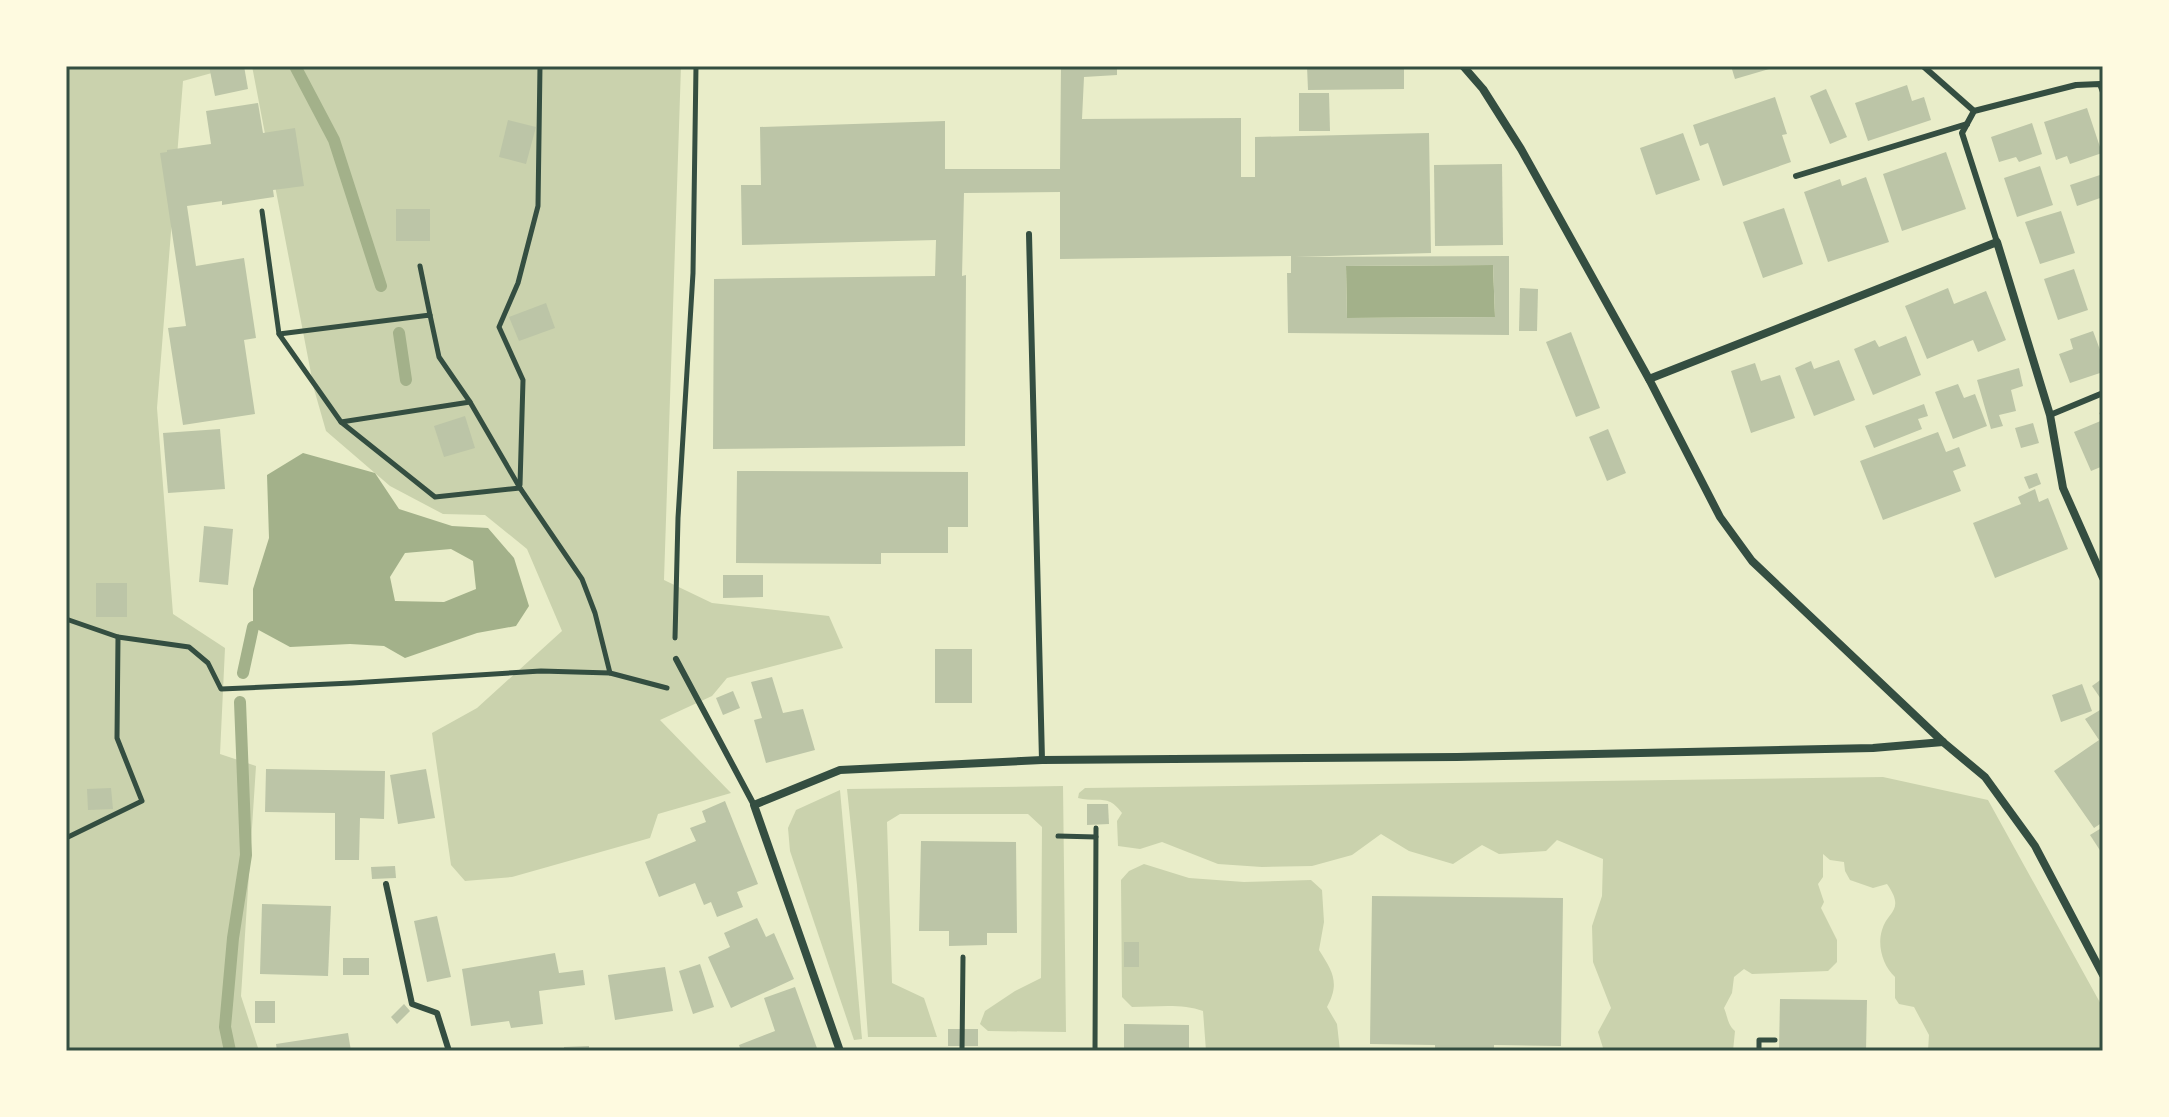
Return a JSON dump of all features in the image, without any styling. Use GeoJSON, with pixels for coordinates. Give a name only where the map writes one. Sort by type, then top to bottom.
{"type":"FeatureCollection","features":[{"type":"Feature","properties":{"kind":"street"},"geometry":{"type":"LineString","coordinates":[[1463,66],[1483,89],[1521,149],[1649,379],[1720,517],[1752,561],[1943,742],[1985,777],[2035,846],[2103,975]]}},
{"type":"Feature","properties":{"kind":"street"},"geometry":{"type":"LineString","coordinates":[[1649,379],[1997,242],[2050,415],[2063,488],[2103,578]]}},
{"type":"Feature","properties":{"kind":"street"},"geometry":{"type":"LineString","coordinates":[[840,1051],[754,805],[840,770],[1042,760],[1457,757],[1873,748],[1943,742]]}},
{"type":"Feature","properties":{"kind":"lane"},"geometry":{"type":"LineString","coordinates":[[1923,66],[1974,111]]}},
{"type":"Feature","properties":{"kind":"lane"},"geometry":{"type":"LineString","coordinates":[[1997,242],[1962,133],[1974,111],[2076,85],[2100,84],[2103,92]]}},
{"type":"Feature","properties":{"kind":"lane"},"geometry":{"type":"LineString","coordinates":[[1796,176],[1967,124]]}},
{"type":"Feature","properties":{"kind":"lane"},"geometry":{"type":"LineString","coordinates":[[1029,234],[1042,760]]}},
{"type":"Feature","properties":{"kind":"lane"},"geometry":{"type":"LineString","coordinates":[[2050,415],[2103,393]]}},
{"type":"Feature","properties":{"kind":"lane"},"geometry":{"type":"LineString","coordinates":[[676,659],[754,805]]}},
{"type":"Feature","properties":{"kind":"lane"},"geometry":{"type":"LineString","coordinates":[[386,884],[412,1004],[437,1013],[449,1051]]}},
{"type":"Feature","properties":{"kind":"path"},"geometry":{"type":"LineString","coordinates":[[520,488],[523,380],[499,327],[518,283],[538,206],[540,66]]}},
{"type":"Feature","properties":{"kind":"path"},"geometry":{"type":"LineString","coordinates":[[676,659],[678,518],[693,273],[696,66]]}},
{"type":"Feature","properties":{"kind":"path"},"geometry":{"type":"LineString","coordinates":[[262,211],[279,334],[341,422],[435,497],[520,488]]}},
{"type":"Feature","properties":{"kind":"path"},"geometry":{"type":"LineString","coordinates":[[420,266],[439,357],[470,402],[520,488],[582,579],[595,613],[610,673]]}},
{"type":"Feature","properties":{"kind":"path"},"geometry":{"type":"LineString","coordinates":[[279,334],[430,315]]}},
{"type":"Feature","properties":{"kind":"path"},"geometry":{"type":"LineString","coordinates":[[341,422],[470,402]]}},
{"type":"Feature","properties":{"kind":"path"},"geometry":{"type":"LineString","coordinates":[[66,619],[118,637],[189,647],[208,663],[221,689],[541,671],[610,673],[695,696]]}},
{"type":"Feature","properties":{"kind":"path"},"geometry":{"type":"LineString","coordinates":[[66,838],[142,801],[117,738],[118,637]]}},
{"type":"Feature","properties":{"kind":"path"},"geometry":{"type":"LineString","coordinates":[[1095,1051],[1096,828]]}},
{"type":"Feature","properties":{"kind":"path"},"geometry":{"type":"LineString","coordinates":[[1058,836],[1096,837]]}},
{"type":"Feature","properties":{"kind":"path"},"geometry":{"type":"LineString","coordinates":[[962,1051],[963,957]]}},
{"type":"Feature","properties":{"kind":"path"},"geometry":{"type":"LineString","coordinates":[[1759,1051],[1759,1040],[1775,1040]]}},
{"type":"Feature","properties":{"kind":"shaded area"},"geometry":{"type":"Polygon","coordinates":[[[66,66],[237,66],[183,81],[157,408],[173,614],[225,648],[220,754],[256,766],[241,996],[259,1051],[66,1051],[66,66]]]}},
{"type":"Feature","properties":{"kind":"shaded area"},"geometry":{"type":"Polygon","coordinates":[[[252,66],[681,66],[664,580],[712,603],[829,616],[843,648],[727,678],[712,696],[660,720],[731,793],[658,814],[650,838],[512,877],[465,881],[451,865],[432,733],[477,708],[562,631],[527,549],[485,515],[443,514],[390,486],[326,431],[314,389],[252,66]]]}},
{"type":"Feature","properties":{"kind":"shaded area"},"geometry":{"type":"Polygon","coordinates":[[[1493,265],[1495,317],[1347,318],[1346,266],[1493,265]]]}},
{"type":"Feature","properties":{"kind":"shaded area"},"geometry":{"type":"Polygon","coordinates":[[[303,453],[375,473],[399,509],[452,526],[488,528],[514,558],[529,606],[516,626],[477,633],[405,658],[384,646],[290,647],[253,627],[253,589],[269,538],[267,475],[303,453]],[[451,549],[405,553],[390,577],[395,601],[444,602],[476,589],[473,561],[451,549]]]}},
{"type":"Feature","properties":{"kind":"shaded area"},"geometry":{"type":"Polygon","coordinates":[[[1883,777],[1988,800],[2103,1008],[2103,1051],[1928,1051],[1929,1035],[1914,1007],[1899,1004],[1895,998],[1895,977],[1882,955],[1882,930],[1895,905],[1892,893],[1887,884],[1873,888],[1850,880],[1844,862],[1830,860],[1823,854],[1823,877],[1818,884],[1824,902],[1821,908],[1837,940],[1837,962],[1828,971],[1752,974],[1744,969],[1734,977],[1732,993],[1724,1008],[1735,1031],[1733,1051],[1604,1051],[1598,1032],[1611,1008],[1593,962],[1592,926],[1602,896],[1603,859],[1557,840],[1546,851],[1499,854],[1482,845],[1453,864],[1409,851],[1381,834],[1352,855],[1312,866],[1218,864],[1162,842],[1140,849],[1118,846],[1117,821],[1122,813],[1117,807],[1107,801],[1078,798],[1085,788],[1883,777]]]}},
{"type":"Feature","properties":{"kind":"shaded area"},"geometry":{"type":"Polygon","coordinates":[[[1063,786],[1066,1032],[988,1031],[980,1024],[985,1011],[1041,978],[1042,827],[1028,814],[900,814],[887,822],[892,983],[924,998],[937,1037],[868,1037],[847,789],[1063,786]]]}},
{"type":"Feature","properties":{"kind":"shaded area"},"geometry":{"type":"Polygon","coordinates":[[[840,790],[862,1039],[854,1040],[790,851],[788,828],[796,810],[840,790]]]}},
{"type":"Feature","properties":{"kind":"shaded area"},"geometry":{"type":"Polygon","coordinates":[[[1144,864],[1189,878],[1244,882],[1311,880],[1322,890],[1324,922],[1319,950],[1333,978],[1333,991],[1327,1007],[1337,1024],[1340,1051],[1206,1051],[1203,1011],[1177,1006],[1132,1007],[1122,997],[1121,880],[1129,871],[1144,864]]]}},
{"type":"Feature","properties":{"kind":"building"},"geometry":{"type":"Polygon","coordinates":[[[209,66],[244,66],[248,89],[215,96],[209,66]]]}},
{"type":"Feature","properties":{"kind":"building"},"geometry":{"type":"Polygon","coordinates":[[[1061,66],[1117,66],[1117,75],[1084,77],[1082,119],[1241,118],[1241,177],[1255,177],[1255,137],[1429,133],[1431,253],[1295,257],[1509,256],[1509,335],[1288,333],[1287,273],[1291,273],[1291,256],[1060,259],[1060,192],[964,193],[965,446],[713,449],[714,279],[935,276],[936,240],[742,245],[741,185],[761,185],[760,127],[945,121],[945,169],[1060,169],[1061,66]],[[1493,265],[1346,266],[1347,318],[1495,317],[1493,265]]]}},
{"type":"Feature","properties":{"kind":"building"},"geometry":{"type":"Polygon","coordinates":[[[1307,66],[1404,66],[1404,89],[1308,90],[1307,66]]]}},
{"type":"Feature","properties":{"kind":"building"},"geometry":{"type":"Polygon","coordinates":[[[1731,66],[1775,66],[1776,67],[1735,79],[1731,66]]]}},
{"type":"Feature","properties":{"kind":"building"},"geometry":{"type":"Polygon","coordinates":[[[1907,85],[1912,101],[1924,97],[1931,120],[1868,141],[1855,103],[1907,85]]]}},
{"type":"Feature","properties":{"kind":"building"},"geometry":{"type":"Polygon","coordinates":[[[1826,89],[1847,137],[1830,144],[1810,96],[1826,89]]]}},
{"type":"Feature","properties":{"kind":"building"},"geometry":{"type":"Polygon","coordinates":[[[1299,93],[1329,93],[1330,131],[1299,131],[1299,93]]]}},
{"type":"Feature","properties":{"kind":"building"},"geometry":{"type":"Polygon","coordinates":[[[1775,97],[1787,134],[1782,135],[1791,162],[1723,186],[1708,143],[1700,146],[1693,125],[1775,97]]]}},
{"type":"Feature","properties":{"kind":"building"},"geometry":{"type":"Polygon","coordinates":[[[258,103],[263,133],[295,128],[304,186],[273,190],[274,197],[222,205],[222,201],[187,206],[196,266],[244,258],[256,338],[244,340],[255,414],[183,425],[168,328],[186,326],[160,153],[211,144],[206,111],[258,103]]]}},
{"type":"Feature","properties":{"kind":"building"},"geometry":{"type":"Polygon","coordinates":[[[2087,108],[2102,153],[2070,164],[2067,156],[2056,160],[2044,122],[2087,108]]]}},
{"type":"Feature","properties":{"kind":"building"},"geometry":{"type":"Polygon","coordinates":[[[508,120],[536,127],[526,164],[499,157],[508,120]]]}},
{"type":"Feature","properties":{"kind":"building"},"geometry":{"type":"Polygon","coordinates":[[[2032,123],[2042,154],[2019,162],[2016,157],[1999,162],[1991,137],[2032,123]]]}},
{"type":"Feature","properties":{"kind":"building"},"geometry":{"type":"Polygon","coordinates":[[[1683,133],[1700,180],[1656,195],[1640,148],[1683,133]]]}},
{"type":"Feature","properties":{"kind":"building"},"geometry":{"type":"Polygon","coordinates":[[[1946,152],[1966,209],[1902,231],[1883,174],[1946,152]]]}},
{"type":"Feature","properties":{"kind":"building"},"geometry":{"type":"Polygon","coordinates":[[[1502,164],[1503,245],[1435,246],[1434,165],[1502,164]]]}},
{"type":"Feature","properties":{"kind":"building"},"geometry":{"type":"Polygon","coordinates":[[[2040,166],[2053,205],[2017,217],[2004,178],[2040,166]]]}},
{"type":"Feature","properties":{"kind":"building"},"geometry":{"type":"Polygon","coordinates":[[[2103,174],[2103,197],[2077,206],[2070,185],[2103,174]]]}},
{"type":"Feature","properties":{"kind":"building"},"geometry":{"type":"Polygon","coordinates":[[[1866,177],[1889,242],[1828,262],[1804,192],[1840,179],[1842,186],[1866,177]]]}},
{"type":"Feature","properties":{"kind":"building"},"geometry":{"type":"Polygon","coordinates":[[[1784,208],[1803,264],[1763,278],[1743,222],[1784,208]]]}},
{"type":"Feature","properties":{"kind":"building"},"geometry":{"type":"Polygon","coordinates":[[[396,209],[430,209],[430,241],[396,241],[396,209]]]}},
{"type":"Feature","properties":{"kind":"building"},"geometry":{"type":"Polygon","coordinates":[[[2061,211],[2075,253],[2040,264],[2025,222],[2061,211]]]}},
{"type":"Feature","properties":{"kind":"building"},"geometry":{"type":"Polygon","coordinates":[[[2074,269],[2088,310],[2058,320],[2044,279],[2074,269]]]}},
{"type":"Feature","properties":{"kind":"building"},"geometry":{"type":"Polygon","coordinates":[[[1520,288],[1538,289],[1537,331],[1519,331],[1520,288]]]}},
{"type":"Feature","properties":{"kind":"building"},"geometry":{"type":"Polygon","coordinates":[[[1948,288],[1954,304],[1986,291],[2006,340],[1978,352],[1973,340],[1927,359],[1905,306],[1948,288]]]}},
{"type":"Feature","properties":{"kind":"building"},"geometry":{"type":"Polygon","coordinates":[[[546,303],[555,328],[519,341],[509,317],[546,303]]]}},
{"type":"Feature","properties":{"kind":"building"},"geometry":{"type":"Polygon","coordinates":[[[2093,331],[2103,358],[2103,372],[2070,383],[2059,354],[2073,349],[2070,339],[2093,331]]]}},
{"type":"Feature","properties":{"kind":"building"},"geometry":{"type":"Polygon","coordinates":[[[1571,332],[1600,408],[1576,417],[1546,342],[1571,332]]]}},
{"type":"Feature","properties":{"kind":"building"},"geometry":{"type":"Polygon","coordinates":[[[1906,336],[1921,375],[1873,395],[1854,349],[1875,340],[1879,347],[1906,336]]]}},
{"type":"Feature","properties":{"kind":"building"},"geometry":{"type":"Polygon","coordinates":[[[1839,360],[1855,400],[1814,416],[1795,368],[1811,361],[1814,369],[1839,360]]]}},
{"type":"Feature","properties":{"kind":"building"},"geometry":{"type":"Polygon","coordinates":[[[1755,363],[1761,381],[1780,375],[1795,418],[1751,433],[1731,371],[1755,363]]]}},
{"type":"Feature","properties":{"kind":"building"},"geometry":{"type":"Polygon","coordinates":[[[2019,368],[2023,386],[2011,390],[2016,411],[1999,415],[2003,426],[1991,429],[1977,380],[2019,368]]]}},
{"type":"Feature","properties":{"kind":"building"},"geometry":{"type":"Polygon","coordinates":[[[1958,384],[1964,398],[1975,394],[1987,426],[1953,439],[1935,392],[1958,384]]]}},
{"type":"Feature","properties":{"kind":"building"},"geometry":{"type":"Polygon","coordinates":[[[1924,404],[1928,416],[1918,419],[1922,429],[1874,448],[1865,426],[1924,404]]]}},
{"type":"Feature","properties":{"kind":"building"},"geometry":{"type":"Polygon","coordinates":[[[465,416],[475,448],[444,457],[434,426],[465,416]]]}},
{"type":"Feature","properties":{"kind":"building"},"geometry":{"type":"Polygon","coordinates":[[[2103,420],[2103,466],[2091,471],[2074,432],[2103,420]]]}},
{"type":"Feature","properties":{"kind":"building"},"geometry":{"type":"Polygon","coordinates":[[[2033,423],[2039,443],[2021,448],[2015,428],[2033,423]]]}},
{"type":"Feature","properties":{"kind":"building"},"geometry":{"type":"Polygon","coordinates":[[[220,429],[225,489],[168,493],[163,433],[220,429]]]}},
{"type":"Feature","properties":{"kind":"building"},"geometry":{"type":"Polygon","coordinates":[[[1608,429],[1626,473],[1607,481],[1589,437],[1608,429]]]}},
{"type":"Feature","properties":{"kind":"building"},"geometry":{"type":"Polygon","coordinates":[[[1938,432],[1946,452],[1959,447],[1966,466],[1953,471],[1961,491],[1883,520],[1860,461],[1938,432]]]}},
{"type":"Feature","properties":{"kind":"building"},"geometry":{"type":"Polygon","coordinates":[[[737,471],[968,472],[968,527],[948,527],[948,553],[881,553],[881,564],[736,563],[737,471]]]}},
{"type":"Feature","properties":{"kind":"building"},"geometry":{"type":"Polygon","coordinates":[[[2037,473],[2041,484],[2029,489],[2024,477],[2037,473]]]}},
{"type":"Feature","properties":{"kind":"building"},"geometry":{"type":"Polygon","coordinates":[[[2035,489],[2039,502],[2048,498],[2068,549],[1995,578],[1973,523],[2021,504],[2018,497],[2035,489]]]}},
{"type":"Feature","properties":{"kind":"building"},"geometry":{"type":"Polygon","coordinates":[[[204,526],[233,529],[228,585],[199,582],[204,526]]]}},
{"type":"Feature","properties":{"kind":"building"},"geometry":{"type":"Polygon","coordinates":[[[723,575],[763,575],[763,597],[723,598],[723,575]]]}},
{"type":"Feature","properties":{"kind":"building"},"geometry":{"type":"Polygon","coordinates":[[[96,583],[127,583],[127,617],[96,617],[96,583]]]}},
{"type":"Feature","properties":{"kind":"building"},"geometry":{"type":"Polygon","coordinates":[[[935,649],[972,649],[972,703],[935,703],[935,649]]]}},
{"type":"Feature","properties":{"kind":"building"},"geometry":{"type":"Polygon","coordinates":[[[772,677],[783,713],[803,709],[815,750],[766,763],[754,720],[762,718],[751,682],[772,677]]]}},
{"type":"Feature","properties":{"kind":"building"},"geometry":{"type":"Polygon","coordinates":[[[2103,678],[2103,702],[2092,686],[2103,678]]]}},
{"type":"Feature","properties":{"kind":"building"},"geometry":{"type":"Polygon","coordinates":[[[2082,684],[2092,711],[2061,722],[2052,695],[2082,684]]]}},
{"type":"Feature","properties":{"kind":"building"},"geometry":{"type":"Polygon","coordinates":[[[733,691],[740,708],[723,715],[716,698],[733,691]]]}},
{"type":"Feature","properties":{"kind":"building"},"geometry":{"type":"Polygon","coordinates":[[[2100,710],[2103,715],[2103,822],[2094,828],[2054,771],[2099,740],[2085,719],[2100,710]]]}},
{"type":"Feature","properties":{"kind":"building"},"geometry":{"type":"Polygon","coordinates":[[[266,769],[385,771],[384,819],[360,818],[359,860],[335,860],[335,813],[265,812],[266,769]]]}},
{"type":"Feature","properties":{"kind":"building"},"geometry":{"type":"Polygon","coordinates":[[[426,769],[435,818],[398,824],[390,775],[426,769]]]}},
{"type":"Feature","properties":{"kind":"building"},"geometry":{"type":"Polygon","coordinates":[[[111,788],[113,809],[88,810],[87,789],[111,788]]]}},
{"type":"Feature","properties":{"kind":"building"},"geometry":{"type":"Polygon","coordinates":[[[725,801],[758,884],[737,892],[743,907],[717,917],[711,902],[704,905],[695,883],[659,897],[645,862],[696,841],[690,828],[706,822],[702,811],[725,801]]]}},
{"type":"Feature","properties":{"kind":"building"},"geometry":{"type":"Polygon","coordinates":[[[1087,804],[1108,804],[1109,824],[1087,825],[1087,804]]]}},
{"type":"Feature","properties":{"kind":"building"},"geometry":{"type":"Polygon","coordinates":[[[2103,827],[2103,855],[2090,835],[2103,827]]]}},
{"type":"Feature","properties":{"kind":"building"},"geometry":{"type":"Polygon","coordinates":[[[921,841],[1016,842],[1017,933],[987,933],[987,945],[949,946],[949,931],[919,931],[921,841]]]}},
{"type":"Feature","properties":{"kind":"building"},"geometry":{"type":"Polygon","coordinates":[[[395,866],[396,878],[372,879],[371,867],[395,866]]]}},
{"type":"Feature","properties":{"kind":"building"},"geometry":{"type":"Polygon","coordinates":[[[1372,896],[1563,898],[1561,1046],[1494,1045],[1494,1051],[1435,1051],[1435,1045],[1370,1044],[1372,896]]]}},
{"type":"Feature","properties":{"kind":"building"},"geometry":{"type":"Polygon","coordinates":[[[262,904],[331,906],[328,976],[260,974],[262,904]]]}},
{"type":"Feature","properties":{"kind":"building"},"geometry":{"type":"Polygon","coordinates":[[[437,916],[451,977],[427,982],[414,921],[437,916]]]}},
{"type":"Feature","properties":{"kind":"building"},"geometry":{"type":"Polygon","coordinates":[[[757,918],[766,937],[774,933],[794,979],[731,1008],[708,957],[730,947],[724,933],[757,918]]]}},
{"type":"Feature","properties":{"kind":"building"},"geometry":{"type":"Polygon","coordinates":[[[1124,942],[1139,942],[1139,967],[1124,967],[1124,942]]]}},
{"type":"Feature","properties":{"kind":"building"},"geometry":{"type":"Polygon","coordinates":[[[555,953],[559,973],[583,970],[585,985],[539,991],[543,1024],[511,1028],[509,1021],[471,1026],[462,969],[555,953]]]}},
{"type":"Feature","properties":{"kind":"building"},"geometry":{"type":"Polygon","coordinates":[[[343,958],[369,958],[369,975],[343,975],[343,958]]]}},
{"type":"Feature","properties":{"kind":"building"},"geometry":{"type":"Polygon","coordinates":[[[700,964],[714,1007],[693,1014],[679,971],[700,964]]]}},
{"type":"Feature","properties":{"kind":"building"},"geometry":{"type":"Polygon","coordinates":[[[665,967],[673,1011],[615,1020],[608,975],[665,967]]]}},
{"type":"Feature","properties":{"kind":"building"},"geometry":{"type":"Polygon","coordinates":[[[795,987],[818,1051],[741,1051],[739,1045],[775,1031],[764,998],[795,987]]]}},
{"type":"Feature","properties":{"kind":"building"},"geometry":{"type":"Polygon","coordinates":[[[1780,999],[1867,1000],[1866,1051],[1779,1051],[1780,999]]]}},
{"type":"Feature","properties":{"kind":"building"},"geometry":{"type":"Polygon","coordinates":[[[255,1001],[275,1001],[275,1023],[255,1023],[255,1001]]]}},
{"type":"Feature","properties":{"kind":"building"},"geometry":{"type":"Polygon","coordinates":[[[404,1004],[410,1011],[397,1024],[391,1017],[404,1004]]]}},
{"type":"Feature","properties":{"kind":"building"},"geometry":{"type":"Polygon","coordinates":[[[1124,1024],[1189,1025],[1189,1051],[1124,1051],[1124,1024]]]}},
{"type":"Feature","properties":{"kind":"building"},"geometry":{"type":"Polygon","coordinates":[[[948,1029],[978,1029],[978,1046],[948,1046],[948,1029]]]}},
{"type":"Feature","properties":{"kind":"building"},"geometry":{"type":"Polygon","coordinates":[[[348,1033],[351,1051],[277,1051],[276,1044],[348,1033]]]}},
{"type":"Feature","properties":{"kind":"building"},"geometry":{"type":"Polygon","coordinates":[[[589,1046],[589,1051],[564,1051],[564,1047],[589,1046]]]}},
{"type":"Feature","properties":{"kind":"waterway"},"geometry":{"type":"LineString","coordinates":[[295,66],[334,140],[381,286]]}},
{"type":"Feature","properties":{"kind":"waterway"},"geometry":{"type":"LineString","coordinates":[[399,333],[406,380]]}},
{"type":"Feature","properties":{"kind":"waterway"},"geometry":{"type":"LineString","coordinates":[[243,673],[253,627]]}},
{"type":"Feature","properties":{"kind":"waterway"},"geometry":{"type":"LineString","coordinates":[[230,1051],[225,1027],[233,938],[246,855],[240,702]]}}]}
